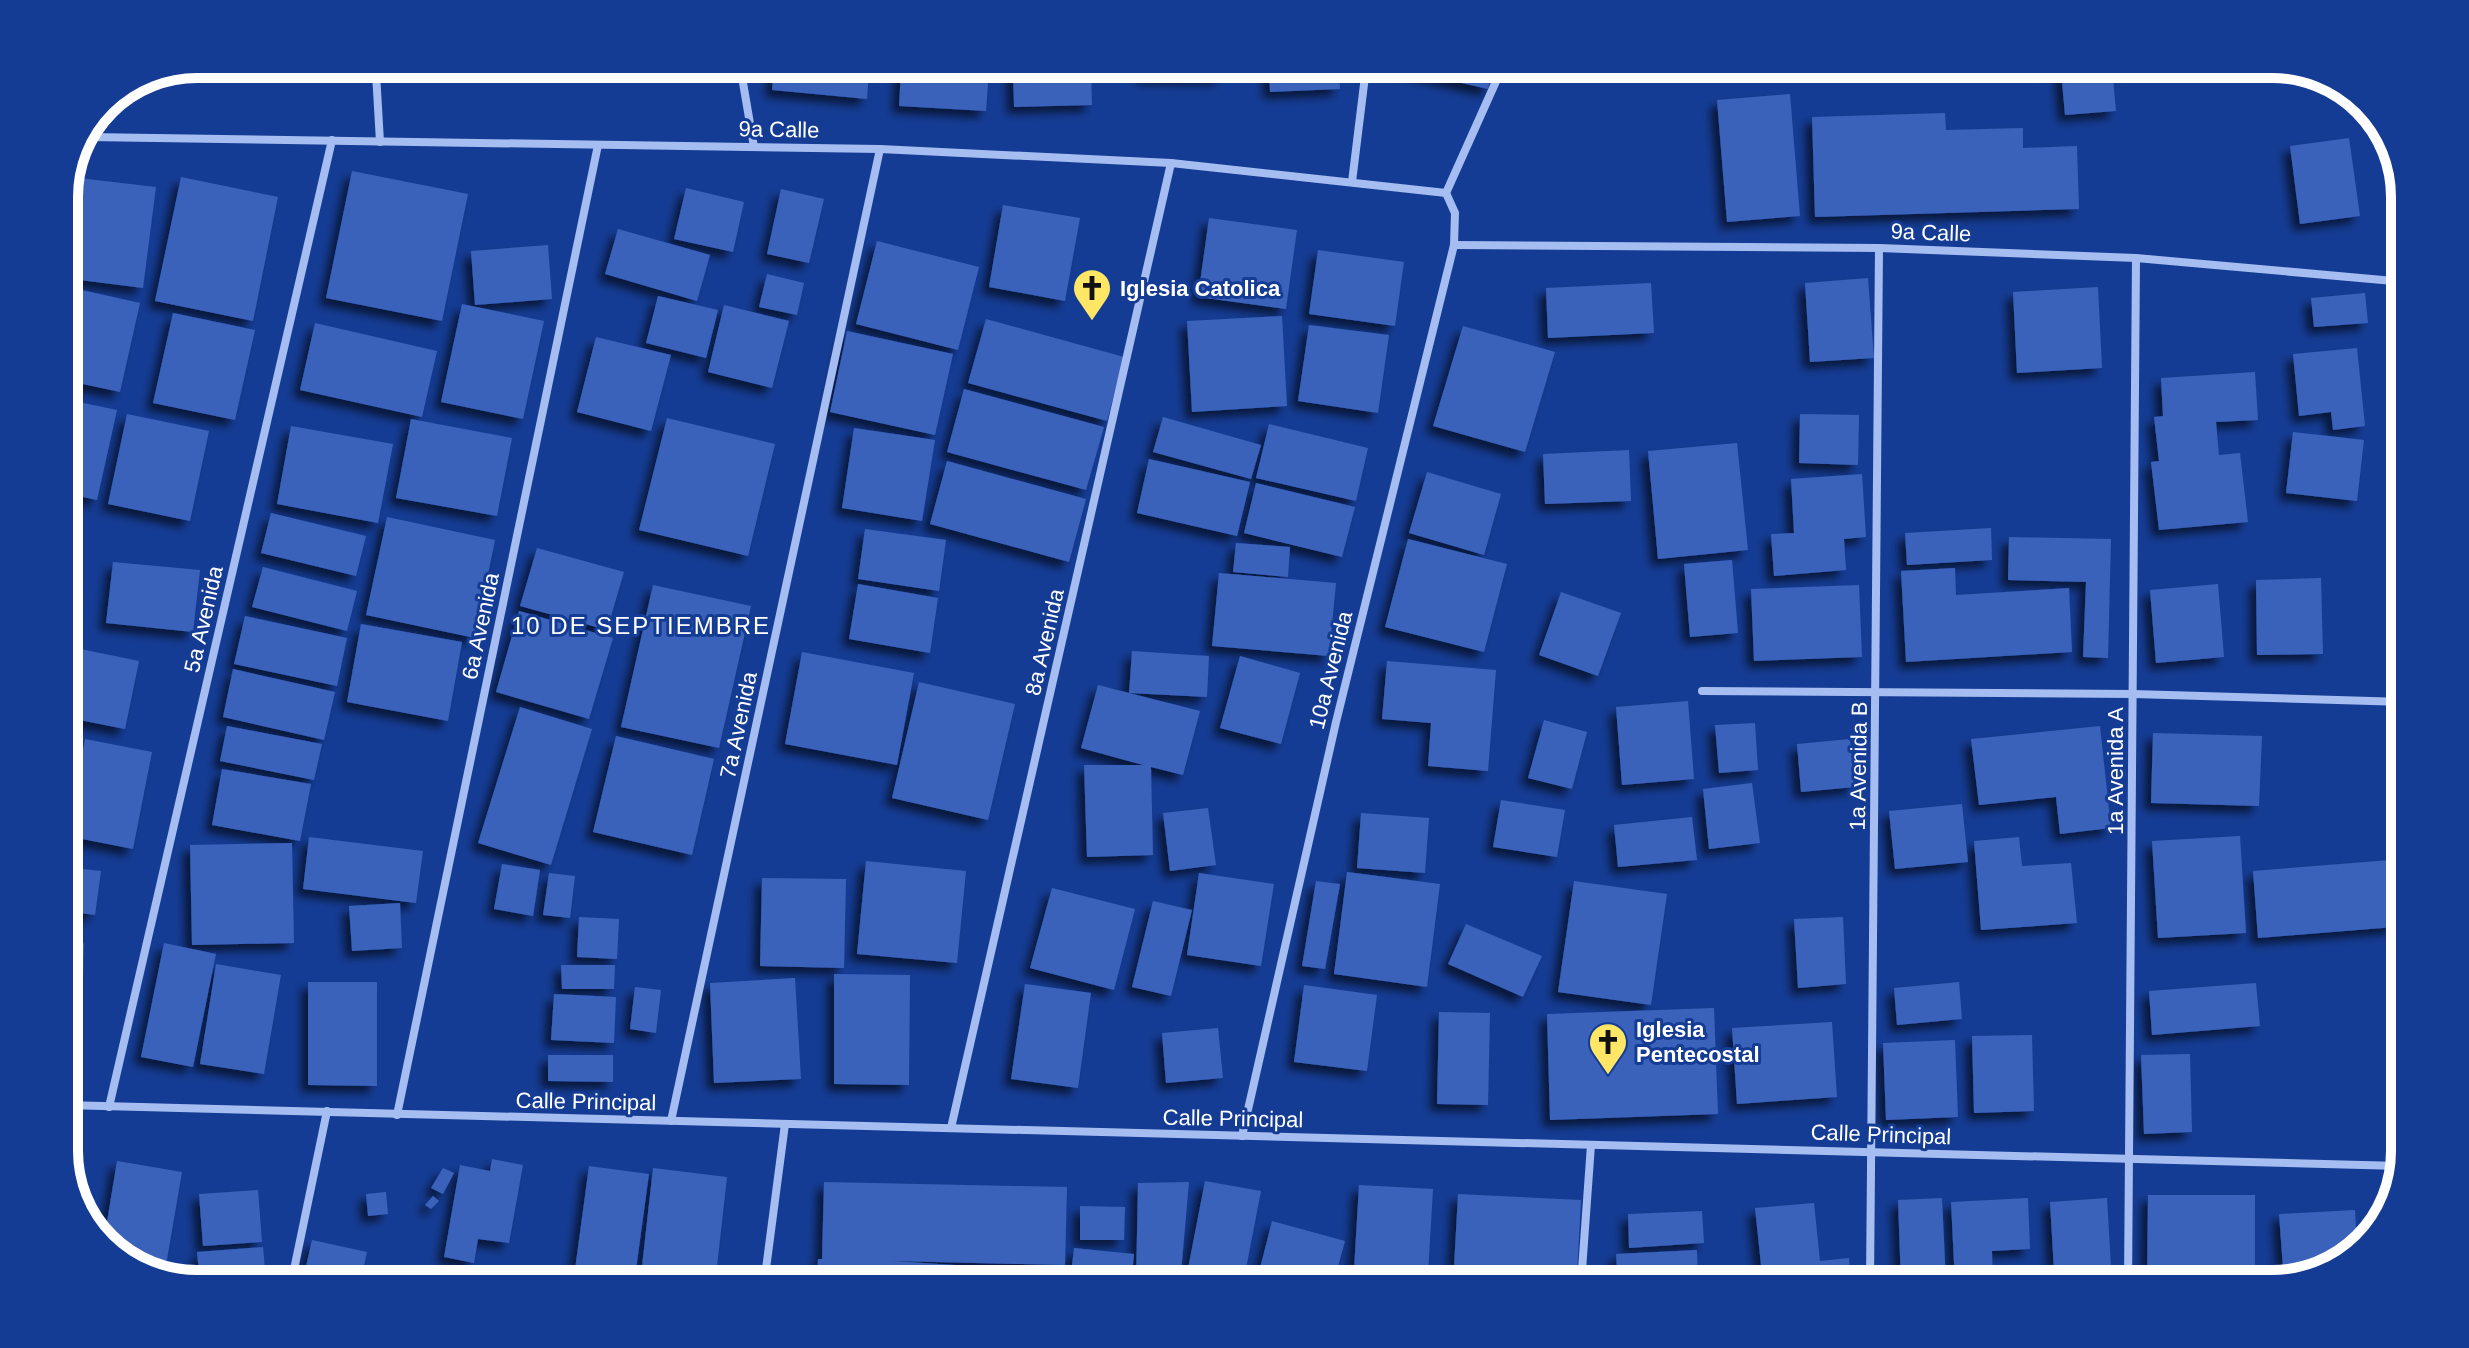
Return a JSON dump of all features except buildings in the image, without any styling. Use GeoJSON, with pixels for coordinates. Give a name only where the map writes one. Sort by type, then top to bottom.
{"type":"FeatureCollection","features":[{"type":"Feature","properties":{"kind":"street"},"geometry":{"type":"LineString","coordinates":[[376,78],[380,142]]}},
{"type":"Feature","properties":{"kind":"street"},"geometry":{"type":"LineString","coordinates":[[742,78],[754,147]]}},
{"type":"Feature","properties":{"kind":"street"},"geometry":{"type":"LineString","coordinates":[[1352,182],[1365,78]]}},
{"type":"Feature","properties":{"kind":"street"},"geometry":{"type":"LineString","coordinates":[[1446,193],[1498,78]]}},
{"type":"Feature","properties":{"kind":"street","name":"9a Calle"},"geometry":{"type":"LineString","coordinates":[[95,137],[880,149],[1171,163],[1446,193]]}},
{"type":"Feature","properties":{"kind":"street","name":"5a Avenida"},"geometry":{"type":"LineString","coordinates":[[109,1107],[332,140]]}},
{"type":"Feature","properties":{"kind":"street","name":"6a Avenida"},"geometry":{"type":"LineString","coordinates":[[397,1115],[598,145]]}},
{"type":"Feature","properties":{"kind":"street","name":"7a Avenida"},"geometry":{"type":"LineString","coordinates":[[671,1121],[880,149]]}},
{"type":"Feature","properties":{"kind":"street","name":"8a Avenida"},"geometry":{"type":"LineString","coordinates":[[951,1128],[1171,163]]}},
{"type":"Feature","properties":{"kind":"street","name":"10a Avenida"},"geometry":{"type":"LineString","coordinates":[[1242,1136],[1336,722],[1454,245],[1455,213],[1446,193]]}},
{"type":"Feature","properties":{"kind":"street","name":"9a Calle"},"geometry":{"type":"LineString","coordinates":[[1454,245],[1879,248],[2136,258],[2391,281]]}},
{"type":"Feature","properties":{"kind":"street","name":"1a Avenida B"},"geometry":{"type":"LineString","coordinates":[[1870,1270],[1879,248]]}},
{"type":"Feature","properties":{"kind":"street","name":"1a Avenida A"},"geometry":{"type":"LineString","coordinates":[[2128,1270],[2136,258]]}},
{"type":"Feature","properties":{"kind":"street"},"geometry":{"type":"LineString","coordinates":[[1702,691],[2133,694],[2391,702]]}},
{"type":"Feature","properties":{"kind":"street","name":"Calle Principal"},"geometry":{"type":"LineString","coordinates":[[78,1106],[2390,1166]]}},
{"type":"Feature","properties":{"kind":"street"},"geometry":{"type":"LineString","coordinates":[[294,1270],[327,1111]]}},
{"type":"Feature","properties":{"kind":"street"},"geometry":{"type":"LineString","coordinates":[[766,1270],[785,1124]]}},
{"type":"Feature","properties":{"kind":"street"},"geometry":{"type":"LineString","coordinates":[[1582,1270],[1591,1145]]}},
{"type":"Feature","properties":{"kind":"place","name":"Iglesia Catolica"},"geometry":{"type":"Point","coordinates":[1092,322]}},
{"type":"Feature","properties":{"kind":"place","name":"Iglesia Pentecostal"},"geometry":{"type":"Point","coordinates":[1608,1076]}},
{"type":"Feature","properties":{"kind":"district","name":"10 DE SEPTIEMBRE"},"geometry":{"type":"Point","coordinates":[641,626]}}]}
